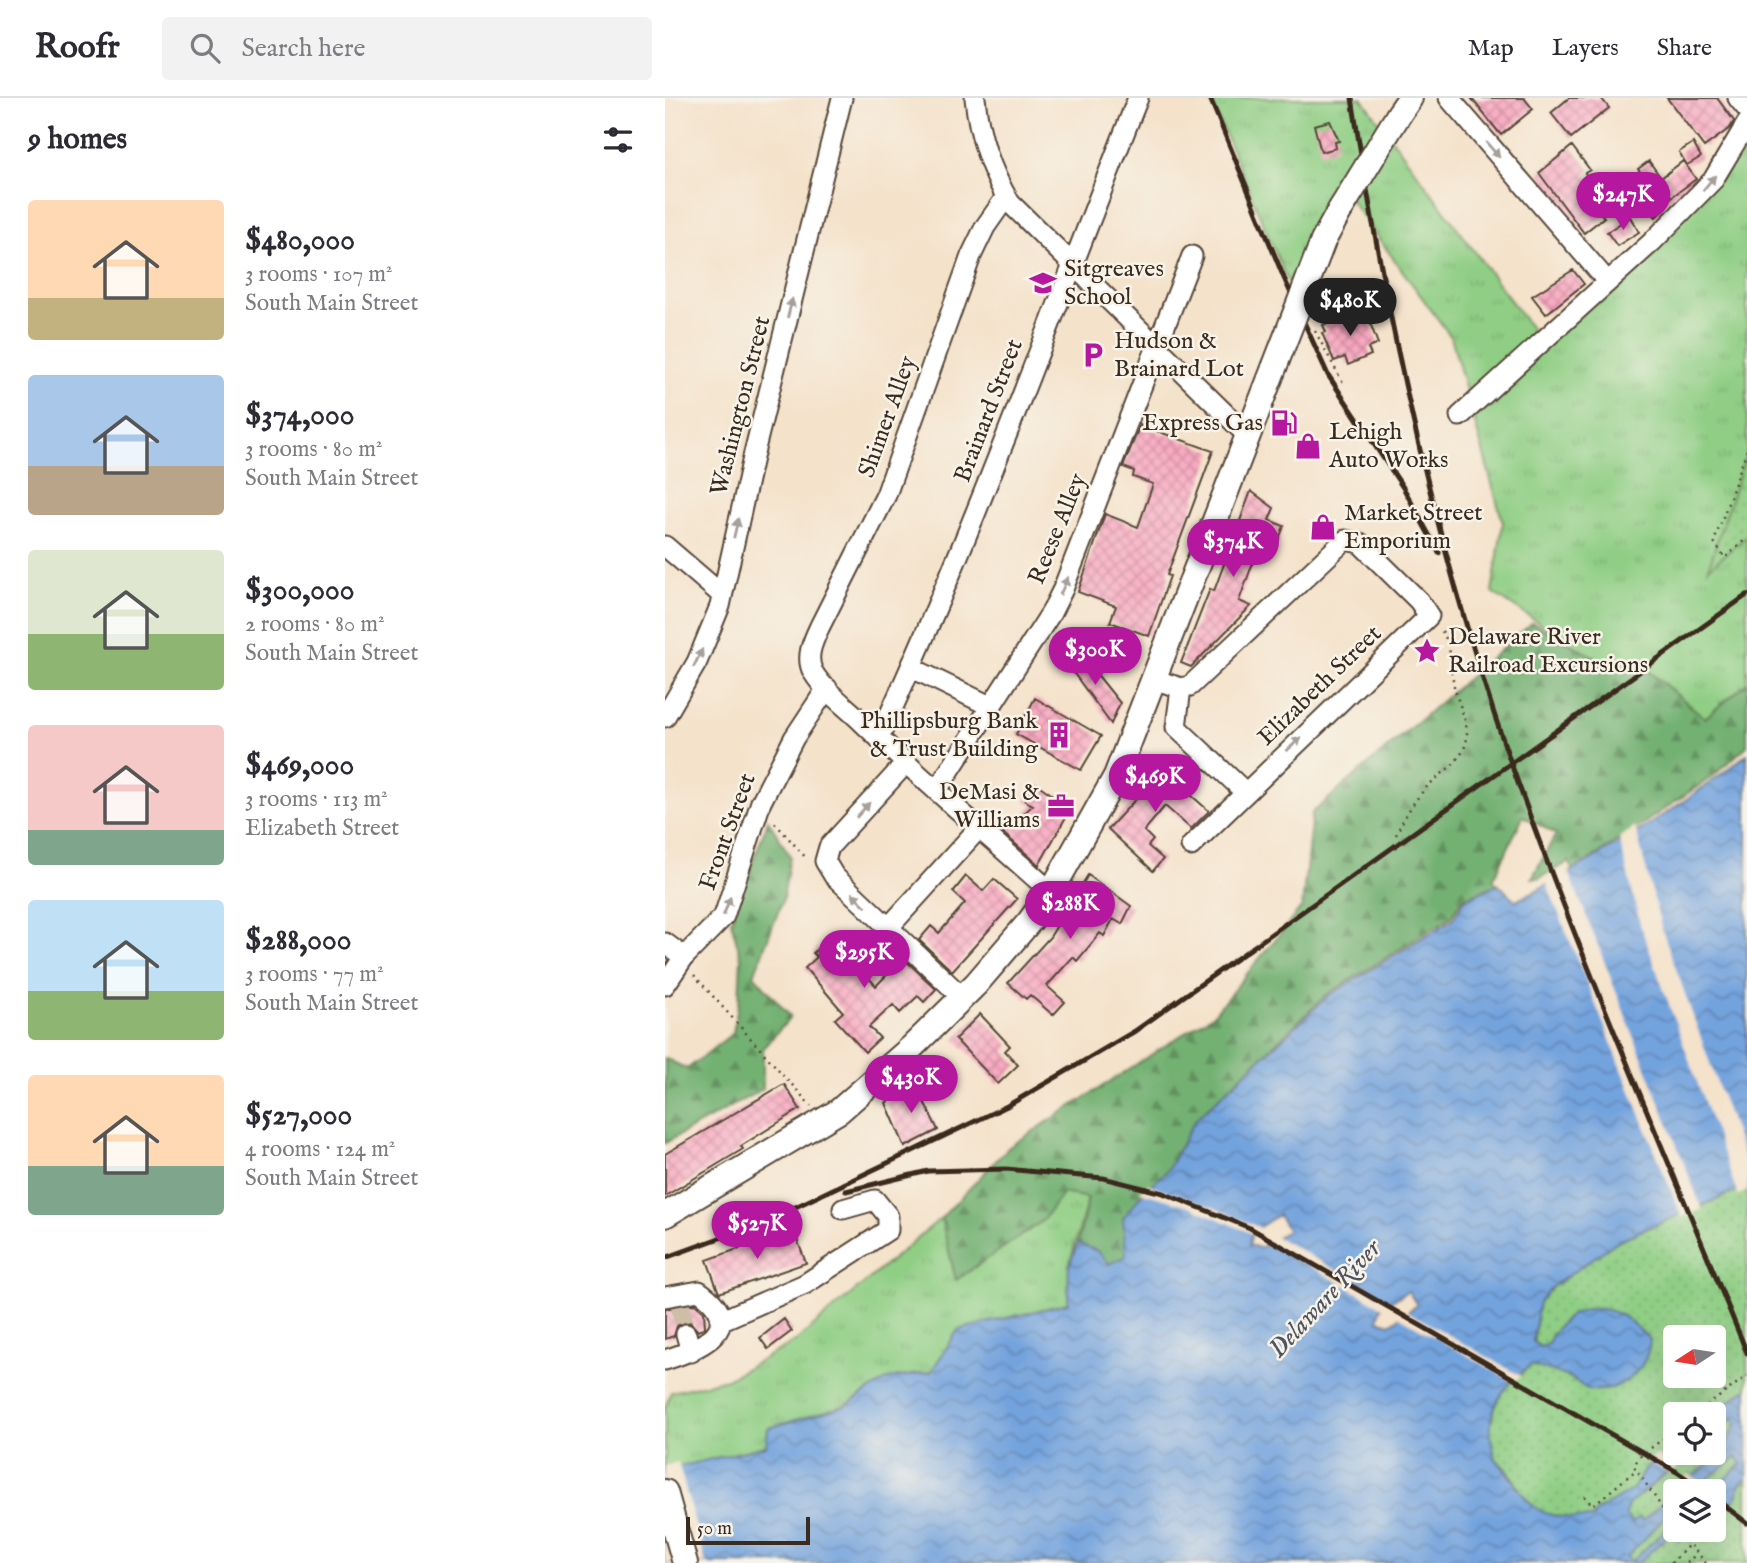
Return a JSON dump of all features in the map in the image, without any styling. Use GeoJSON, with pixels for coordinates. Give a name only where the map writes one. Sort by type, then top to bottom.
{"type":"FeatureCollection","features":[{"type":"Feature","properties":{"kind":"main road"},"geometry":{"type":"LineString","coordinates":[[665,1216],[825,1121],[912,1047],[962,997],[1030,921],[1051,892],[1116,776],[1323,242],[1405,106]]}},
{"type":"Feature","properties":{"kind":"main road"},"geometry":{"type":"LineString","coordinates":[[665,1492],[685,1563]]}},
{"type":"Feature","properties":{"kind":"street","name":"Washington Street"},"geometry":{"type":"LineString","coordinates":[[665,717],[697,662],[715,621],[842,98]]}},
{"type":"Feature","properties":{"kind":"street"},"geometry":{"type":"LineString","coordinates":[[975,98],[981,139],[1006,197],[1025,221],[1248,436]]}},
{"type":"Feature","properties":{"kind":"street","name":"Brainard Street"},"geometry":{"type":"LineString","coordinates":[[880,738],[912,668],[1138,98]]}},
{"type":"Feature","properties":{"kind":"street"},"geometry":{"type":"LineString","coordinates":[[1449,98],[1607,281]]}},
{"type":"Feature","properties":{"kind":"street"},"geometry":{"type":"LineString","coordinates":[[1738,98],[1747,109]]}},
{"type":"Feature","properties":{"kind":"street"},"geometry":{"type":"LineString","coordinates":[[1460,416],[1556,326],[1651,243],[1713,180],[1747,123]]}},
{"type":"Feature","properties":{"kind":"street","name":"Shimer Alley"},"geometry":{"type":"LineString","coordinates":[[827,688],[814,673],[810,652],[820,626],[886,495],[971,256],[985,227],[1006,197]]}},
{"type":"Feature","properties":{"kind":"street","name":"Reese Alley"},"geometry":{"type":"LineString","coordinates":[[937,790],[1051,613],[1063,589],[1192,256]]}},
{"type":"Feature","properties":{"kind":"street"},"geometry":{"type":"LineString","coordinates":[[1153,678],[1181,688],[1191,686],[1345,540],[1360,543],[1419,601],[1429,616]]}},
{"type":"Feature","properties":{"kind":"street"},"geometry":{"type":"LineString","coordinates":[[665,546],[722,595]]}},
{"type":"Feature","properties":{"kind":"street","name":"Elizabeth Street"},"geometry":{"type":"LineString","coordinates":[[1191,846],[1429,616]]}},
{"type":"Feature","properties":{"kind":"street"},"geometry":{"type":"LineString","coordinates":[[912,668],[990,706]]}},
{"type":"Feature","properties":{"kind":"street"},"geometry":{"type":"LineString","coordinates":[[827,688],[906,763],[1051,892]]}},
{"type":"Feature","properties":{"kind":"street","name":"Front Street"},"geometry":{"type":"LineString","coordinates":[[665,985],[688,965],[724,916],[761,802],[795,738],[827,688]]}},
{"type":"Feature","properties":{"kind":"street"},"geometry":{"type":"LineString","coordinates":[[1181,688],[1176,727],[1246,793]]}},
{"type":"Feature","properties":{"kind":"street"},"geometry":{"type":"LineString","coordinates":[[906,763],[829,847],[825,861],[834,876],[962,997]]}},
{"type":"Feature","properties":{"kind":"street"},"geometry":{"type":"LineString","coordinates":[[889,927],[979,828]]}},
{"type":"Feature","properties":{"kind":"street"},"geometry":{"type":"LineString","coordinates":[[665,943],[688,965]]}},
{"type":"Feature","properties":{"kind":"street"},"geometry":{"type":"LineString","coordinates":[[720,1321],[805,1284],[888,1230],[888,1216],[875,1200],[843,1209]]}},
{"type":"Feature","properties":{"kind":"street"},"geometry":{"type":"LineString","coordinates":[[665,1359],[688,1343],[700,1349],[717,1334],[720,1321],[714,1301],[699,1291],[674,1298]]}},
{"type":"Feature","properties":{"kind":"path"},"geometry":{"type":"LineString","coordinates":[[1315,331],[1343,383]]}},
{"type":"Feature","properties":{"kind":"path"},"geometry":{"type":"LineString","coordinates":[[1747,450],[1714,542],[1725,558],[1747,538]]}},
{"type":"Feature","properties":{"kind":"path"},"geometry":{"type":"LineString","coordinates":[[1396,835],[1405,816],[1425,788],[1464,752],[1467,736],[1453,684],[1449,644],[1429,616]]}},
{"type":"Feature","properties":{"kind":"path"},"geometry":{"type":"LineString","coordinates":[[770,817],[800,854]]}},
{"type":"Feature","properties":{"kind":"path"},"geometry":{"type":"LineString","coordinates":[[688,965],[825,1121]]}},
{"type":"Feature","properties":{"kind":"path"},"geometry":{"type":"LineString","coordinates":[[1712,1402],[1747,1376]]}},
{"type":"Feature","properties":{"kind":"path"},"geometry":{"type":"LineString","coordinates":[[1663,1439],[1639,1457],[1634,1466],[1663,1507]]}},
{"type":"Feature","properties":{"kind":"path"},"geometry":{"type":"LineString","coordinates":[[1584,1496],[1592,1505],[1636,1470]]}},
{"type":"Feature","properties":{"kind":"path"},"geometry":{"type":"LineString","coordinates":[[1687,1542],[1706,1563]]}},
{"type":"Feature","properties":{"kind":"path"},"geometry":{"type":"LineString","coordinates":[[1671,1563],[1689,1545]]}},
{"type":"Feature","properties":{"kind":"path"},"geometry":{"type":"LineString","coordinates":[[1687,1563],[1697,1553]]}},
{"type":"Feature","properties":{"kind":"green space"},"geometry":{"type":"Polygon","coordinates":[[[1210,98],[1362,98],[1541,342],[1720,171],[1747,127],[1747,452],[1709,567],[1747,536],[1747,683],[1705,718],[1647,670],[1609,665],[1572,645],[1492,592],[1503,523],[1451,337],[1349,198],[1295,299],[1210,98]]]}},
{"type":"Feature","properties":{"kind":"green space"},"geometry":{"type":"Polygon","coordinates":[[[1747,452],[1747,536],[1708,569],[1747,452]]]}},
{"type":"Feature","properties":{"kind":"green space"},"geometry":{"type":"Polygon","coordinates":[[[1532,623],[1609,665],[1647,670],[1705,718],[1747,683],[1747,746],[1713,776],[1573,871],[1569,862],[1539,878],[1532,878],[1556,834],[1523,816],[1493,880],[1498,884],[1462,899],[1451,917],[1326,995],[1195,1120],[1167,1171],[1140,1196],[1126,1256],[1109,1264],[1097,1251],[1078,1243],[1088,1198],[1063,1193],[1042,1221],[956,1280],[941,1218],[1009,1147],[1214,1014],[1302,907],[1312,813],[1532,623]]]}},
{"type":"Feature","properties":{"kind":"green space"},"geometry":{"type":"Polygon","coordinates":[[[768,820],[790,856],[783,899],[754,975],[791,1017],[763,1048],[763,1089],[665,1143],[665,1058],[687,1069],[733,1033],[739,999],[741,958],[731,921],[768,820]]]}},
{"type":"Feature","properties":{"kind":"green space"},"geometry":{"type":"Polygon","coordinates":[[[1747,1187],[1747,1563],[1594,1563],[1527,1503],[1510,1473],[1496,1459],[1492,1444],[1492,1417],[1501,1394],[1531,1365],[1538,1302],[1551,1288],[1619,1240],[1747,1187]]]}},
{"type":"Feature","properties":{"kind":"green space"},"geometry":{"type":"Polygon","coordinates":[[[1063,1193],[1088,1198],[1069,1266],[1068,1303],[958,1330],[931,1372],[888,1379],[845,1406],[768,1428],[766,1446],[665,1470],[665,1408],[671,1392],[727,1379],[796,1341],[941,1218],[956,1279],[1042,1221],[1063,1193]]]}},
{"type":"Feature","properties":{"kind":"water","name":"Delaware River"},"geometry":{"type":"Polygon","coordinates":[[[1747,754],[1747,1187],[1619,1240],[1551,1288],[1539,1302],[1533,1341],[1540,1347],[1548,1344],[1560,1325],[1576,1312],[1586,1309],[1608,1310],[1623,1316],[1650,1339],[1645,1360],[1623,1383],[1602,1390],[1588,1389],[1567,1377],[1531,1365],[1501,1394],[1495,1405],[1490,1430],[1496,1459],[1533,1505],[1555,1516],[1593,1518],[1596,1512],[1633,1489],[1646,1467],[1663,1454],[1663,1465],[1676,1465],[1628,1505],[1625,1514],[1632,1523],[1639,1517],[1643,1521],[1663,1502],[1663,1520],[1627,1557],[1632,1561],[1663,1532],[1663,1540],[1638,1563],[665,1563],[665,1470],[766,1446],[768,1428],[845,1406],[888,1379],[931,1372],[958,1330],[1068,1303],[1069,1266],[1078,1243],[1097,1251],[1109,1264],[1126,1256],[1123,1218],[1140,1196],[1167,1171],[1195,1120],[1328,996],[1453,919],[1464,900],[1498,884],[1516,901],[1635,833],[1693,795],[1747,754]],[[1278,1215],[1252,1232],[1249,1245],[1260,1248],[1288,1230],[1278,1215]],[[1408,1291],[1381,1308],[1378,1320],[1390,1324],[1417,1305],[1408,1291]]]}},
{"type":"Feature","properties":{"kind":"water"},"geometry":{"type":"Polygon","coordinates":[[[1747,1389],[1747,1479],[1740,1484],[1736,1499],[1726,1505],[1725,1479],[1742,1464],[1737,1457],[1708,1479],[1689,1479],[1707,1465],[1726,1465],[1726,1445],[1736,1424],[1734,1418],[1726,1424],[1726,1403],[1747,1389]]]}},
{"type":"Feature","properties":{"kind":"pier"},"geometry":{"type":"Polygon","coordinates":[[[1635,827],[1662,930],[1747,1166],[1747,1191],[1738,1195],[1641,927],[1619,838],[1635,827]]]}},
{"type":"Feature","properties":{"kind":"pier"},"geometry":{"type":"Polygon","coordinates":[[[1568,870],[1702,1209],[1682,1217],[1546,882],[1568,870]]]}},
{"type":"Feature","properties":{"kind":"pier"},"geometry":{"type":"Polygon","coordinates":[[[1148,1184],[1263,1229],[1255,1235],[1189,1206],[1140,1192],[1148,1184]]]}},
{"type":"Feature","properties":{"kind":"pier"},"geometry":{"type":"Polygon","coordinates":[[[1273,1235],[1394,1304],[1386,1309],[1265,1241],[1273,1235]]]}},
{"type":"Feature","properties":{"kind":"pier"},"geometry":{"type":"Polygon","coordinates":[[[1405,1310],[1521,1376],[1514,1382],[1396,1315],[1405,1310]]]}},
{"type":"Feature","properties":{"kind":"pier"},"geometry":{"type":"Polygon","coordinates":[[[1657,1455],[1663,1458],[1663,1465],[1678,1467],[1670,1474],[1648,1461],[1657,1455]]]}},
{"type":"Feature","properties":{"kind":"pier"},"geometry":{"type":"Polygon","coordinates":[[[678,1462],[706,1563],[665,1563],[665,1466],[678,1462]]]}},
{"type":"Feature","properties":{"kind":"pier"},"geometry":{"type":"Polygon","coordinates":[[[1689,1474],[1697,1479],[1683,1479],[1689,1474]]]}},
{"type":"Feature","properties":{"kind":"pier"},"geometry":{"type":"Polygon","coordinates":[[[1726,1499],[1733,1505],[1726,1509],[1726,1499]]]}},
{"type":"Feature","properties":{"kind":"building"},"geometry":{"type":"Polygon","coordinates":[[[1471,98],[1524,98],[1533,109],[1501,135],[1471,98]]]}},
{"type":"Feature","properties":{"kind":"building"},"geometry":{"type":"Polygon","coordinates":[[[1569,98],[1601,98],[1609,108],[1571,138],[1551,113],[1569,98]]]}},
{"type":"Feature","properties":{"kind":"building"},"geometry":{"type":"Polygon","coordinates":[[[1667,98],[1717,98],[1734,121],[1730,128],[1704,147],[1667,98]]]}},
{"type":"Feature","properties":{"kind":"building"},"geometry":{"type":"Polygon","coordinates":[[[1330,121],[1339,141],[1335,142],[1336,148],[1321,152],[1314,125],[1330,121]]]}},
{"type":"Feature","properties":{"kind":"building"},"geometry":{"type":"Polygon","coordinates":[[[1693,143],[1701,157],[1687,165],[1679,152],[1693,143]]]}},
{"type":"Feature","properties":{"kind":"building"},"geometry":{"type":"Polygon","coordinates":[[[1572,146],[1590,170],[1585,173],[1599,194],[1589,200],[1604,217],[1584,233],[1539,173],[1572,146]]]}},
{"type":"Feature","properties":{"kind":"building"},"geometry":{"type":"Polygon","coordinates":[[[1649,161],[1661,178],[1683,161],[1696,179],[1662,204],[1665,207],[1656,217],[1640,201],[1652,188],[1638,169],[1649,161]]]}},
{"type":"Feature","properties":{"kind":"building"},"geometry":{"type":"Polygon","coordinates":[[[1630,217],[1639,232],[1617,246],[1607,232],[1630,217]]]}},
{"type":"Feature","properties":{"kind":"building"},"geometry":{"type":"Polygon","coordinates":[[[1573,270],[1584,284],[1546,314],[1532,296],[1573,270]]]}},
{"type":"Feature","properties":{"kind":"building"},"geometry":{"type":"Polygon","coordinates":[[[1361,310],[1363,317],[1367,315],[1378,344],[1368,348],[1371,355],[1348,365],[1345,357],[1334,361],[1322,333],[1326,332],[1323,325],[1361,310]]]}},
{"type":"Feature","properties":{"kind":"building"},"geometry":{"type":"Polygon","coordinates":[[[1140,425],[1213,451],[1167,575],[1170,576],[1149,636],[1110,622],[1116,606],[1078,592],[1105,514],[1138,527],[1153,484],[1133,477],[1134,471],[1123,467],[1140,425]]]}},
{"type":"Feature","properties":{"kind":"building"},"geometry":{"type":"Polygon","coordinates":[[[1251,491],[1274,508],[1269,520],[1284,526],[1277,544],[1262,538],[1239,601],[1251,606],[1191,667],[1181,663],[1210,589],[1214,591],[1251,491]]]}},
{"type":"Feature","properties":{"kind":"building"},"geometry":{"type":"Polygon","coordinates":[[[1079,652],[1120,703],[1111,724],[1067,664],[1079,652]]]}},
{"type":"Feature","properties":{"kind":"building","name":"Phillipsburg Bank & Trust Building"},"geometry":{"type":"Polygon","coordinates":[[[1035,698],[1101,736],[1081,770],[1016,734],[1035,698]]]}},
{"type":"Feature","properties":{"kind":"building"},"geometry":{"type":"Polygon","coordinates":[[[1157,765],[1209,811],[1191,829],[1165,806],[1144,831],[1153,840],[1148,846],[1163,859],[1153,871],[1108,829],[1147,787],[1141,782],[1157,765]]]}},
{"type":"Feature","properties":{"kind":"building"},"geometry":{"type":"Polygon","coordinates":[[[1037,784],[1071,808],[1039,865],[1003,833],[1033,805],[1025,801],[1037,784]]]}},
{"type":"Feature","properties":{"kind":"building"},"geometry":{"type":"Polygon","coordinates":[[[1088,875],[1131,906],[1122,924],[1113,919],[1104,936],[1100,933],[1077,961],[1073,957],[1047,986],[1065,1002],[1053,1015],[1030,995],[1026,999],[1008,983],[1050,937],[1088,875]]]}},
{"type":"Feature","properties":{"kind":"building"},"geometry":{"type":"Polygon","coordinates":[[[966,876],[983,891],[994,879],[1017,899],[952,971],[919,940],[931,926],[939,933],[965,903],[953,892],[966,876]]]}},
{"type":"Feature","properties":{"kind":"building"},"geometry":{"type":"Polygon","coordinates":[[[831,936],[876,986],[903,958],[936,989],[924,1002],[918,996],[900,1013],[893,1005],[869,1027],[880,1038],[865,1052],[835,1019],[843,1012],[805,968],[817,957],[813,953],[831,936]]]}},
{"type":"Feature","properties":{"kind":"building"},"geometry":{"type":"Polygon","coordinates":[[[980,1014],[1010,1046],[1005,1051],[1018,1065],[998,1084],[955,1039],[980,1014]]]}},
{"type":"Feature","properties":{"kind":"building"},"geometry":{"type":"Polygon","coordinates":[[[913,1079],[938,1130],[905,1147],[886,1103],[913,1079]]]}},
{"type":"Feature","properties":{"kind":"building"},"geometry":{"type":"Polygon","coordinates":[[[784,1084],[800,1109],[741,1146],[743,1149],[665,1196],[665,1154],[784,1084]]]}},
{"type":"Feature","properties":{"kind":"building"},"geometry":{"type":"Polygon","coordinates":[[[793,1229],[806,1263],[719,1293],[707,1260],[793,1229]]]}},
{"type":"Feature","properties":{"kind":"building"},"geometry":{"type":"Polygon","coordinates":[[[695,1304],[704,1312],[705,1327],[698,1331],[690,1322],[682,1322],[677,1326],[674,1336],[665,1339],[665,1309],[695,1304]]]}},
{"type":"Feature","properties":{"kind":"building"},"geometry":{"type":"Polygon","coordinates":[[[784,1319],[792,1331],[768,1349],[760,1338],[784,1319]]]}},
{"type":"Feature","properties":{"kind":"tunnel"},"geometry":{"type":"LineString","coordinates":[[680,1304],[686,1334]]}},
{"type":"Feature","properties":{"kind":"railway"},"geometry":{"type":"LineString","coordinates":[[1210,98],[1284,278],[1328,375],[1404,489],[1439,553]]}},
{"type":"Feature","properties":{"kind":"railway"},"geometry":{"type":"LineString","coordinates":[[1352,98],[1380,263],[1414,427],[1456,589],[1480,669],[1506,749],[1562,901],[1747,1353]]}},
{"type":"Feature","properties":{"kind":"railway"},"geometry":{"type":"LineString","coordinates":[[766,1221],[1007,1106],[1135,1031],[1747,595]]}},
{"type":"Feature","properties":{"kind":"railway"},"geometry":{"type":"LineString","coordinates":[[846,1191],[928,1171],[1006,1169],[1103,1178],[1163,1193],[1250,1228],[1687,1479]]}},
{"type":"Feature","properties":{"kind":"railway"},"geometry":{"type":"LineString","coordinates":[[665,1258],[774,1218]]}},
{"type":"Feature","properties":{"kind":"railway"},"geometry":{"type":"LineString","coordinates":[[1726,1507],[1747,1523]]}},
{"type":"Feature","properties":{"kind":"place","name":"Sitgreaves School"},"geometry":{"type":"Point","coordinates":[1043,283]}},
{"type":"Feature","properties":{"kind":"place","name":"Hudson & Brainard Lot"},"geometry":{"type":"Point","coordinates":[1093,355]}},
{"type":"Feature","properties":{"kind":"place","name":"Express Gas"},"geometry":{"type":"Point","coordinates":[1284,423]}},
{"type":"Feature","properties":{"kind":"place","name":"Lehigh Auto Works"},"geometry":{"type":"Point","coordinates":[1308,446]}},
{"type":"Feature","properties":{"kind":"place","name":"Market Street Emporium"},"geometry":{"type":"Point","coordinates":[1323,527]}},
{"type":"Feature","properties":{"kind":"place","name":"Delaware River Railroad Excursions"},"geometry":{"type":"Point","coordinates":[1427,651]}},
{"type":"Feature","properties":{"kind":"place","name":"Phillipsburg Bank & Trust Building"},"geometry":{"type":"Point","coordinates":[1059,735]}},
{"type":"Feature","properties":{"kind":"place","name":"DeMasi & Williams"},"geometry":{"type":"Point","coordinates":[1061,806]}}]}
